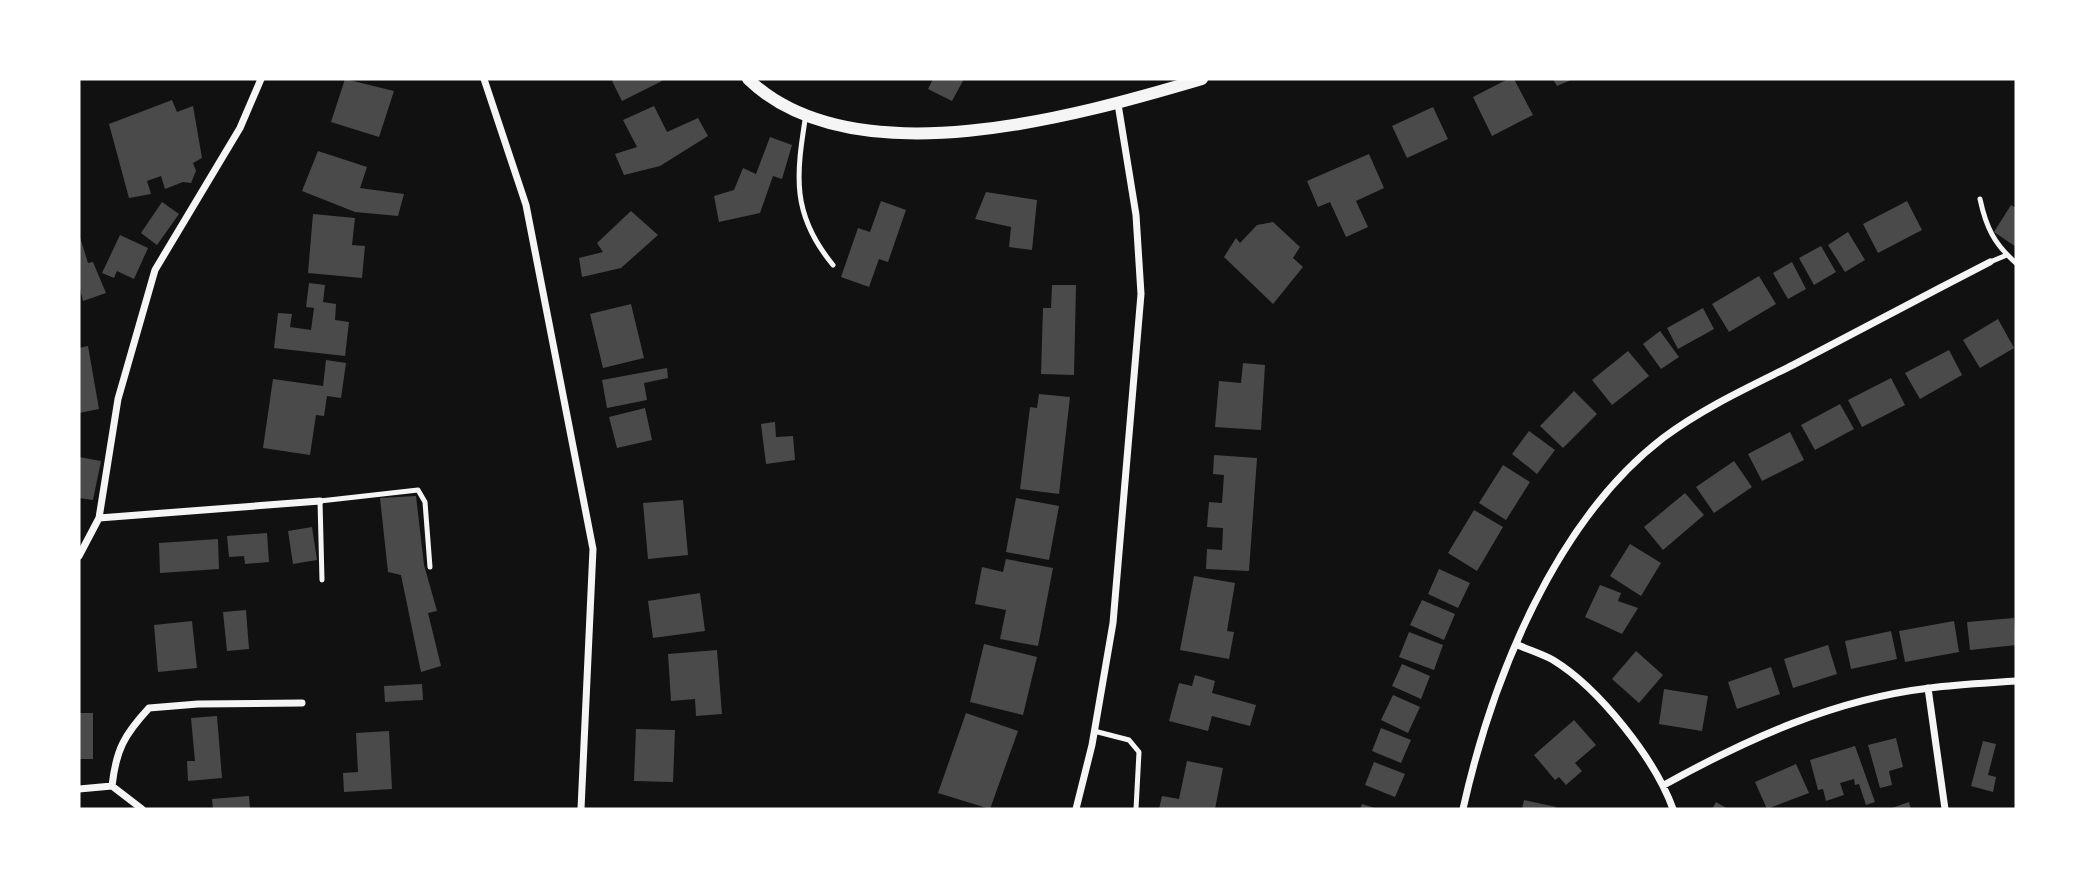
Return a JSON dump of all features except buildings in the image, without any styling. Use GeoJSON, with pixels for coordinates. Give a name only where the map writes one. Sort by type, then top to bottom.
{"type":"FeatureCollection","features":[{"type":"Feature","properties":{"kind":"street"},"geometry":{"type":"LineString","coordinates":[[79,556],[99,518],[118,399],[155,270],[240,128],[261,79]]}},
{"type":"Feature","properties":{"kind":"street"},"geometry":{"type":"LineString","coordinates":[[484,79],[526,205],[593,549],[581,809]]}},
{"type":"Feature","properties":{"kind":"street"},"geometry":{"type":"LineString","coordinates":[[748,79],[767,94],[806,114],[866,129],[948,132],[1000,129],[1118,104],[1202,79]]}},
{"type":"Feature","properties":{"kind":"street"},"geometry":{"type":"LineString","coordinates":[[1076,809],[1094,731],[1114,610],[1141,294],[1136,215],[1118,104]]}},
{"type":"Feature","properties":{"kind":"street"},"geometry":{"type":"LineString","coordinates":[[1463,809],[1495,699],[1543,583],[1581,523],[1622,476],[1663,438],[1711,407],[1990,262]]}},
{"type":"Feature","properties":{"kind":"street"},"geometry":{"type":"LineString","coordinates":[[99,518],[320,501]]}},
{"type":"Feature","properties":{"kind":"street"},"geometry":{"type":"LineString","coordinates":[[1518,645],[1552,660],[1592,692],[1664,785],[1673,809]]}},
{"type":"Feature","properties":{"kind":"street"},"geometry":{"type":"LineString","coordinates":[[1664,785],[1733,747],[1802,719],[1928,688],[2016,681]]}},
{"type":"Feature","properties":{"kind":"street"},"geometry":{"type":"LineString","coordinates":[[1928,688],[1945,809]]}},
{"type":"Feature","properties":{"kind":"street"},"geometry":{"type":"LineString","coordinates":[[112,786],[116,754],[132,727],[149,708],[198,704],[302,703]]}},
{"type":"Feature","properties":{"kind":"street"},"geometry":{"type":"LineString","coordinates":[[79,789],[112,786],[142,809]]}},
{"type":"Feature","properties":{"kind":"lane"},"geometry":{"type":"LineString","coordinates":[[806,114],[799,161],[803,213],[808,231],[833,265]]}},
{"type":"Feature","properties":{"kind":"lane"},"geometry":{"type":"LineString","coordinates":[[1980,199],[1987,230],[2016,263]]}},
{"type":"Feature","properties":{"kind":"lane"},"geometry":{"type":"LineString","coordinates":[[1990,262],[2007,255]]}},
{"type":"Feature","properties":{"kind":"lane"},"geometry":{"type":"LineString","coordinates":[[322,579],[320,501],[418,490],[425,502],[430,567]]}},
{"type":"Feature","properties":{"kind":"lane"},"geometry":{"type":"LineString","coordinates":[[1094,731],[1129,740],[1139,752],[1136,809]]}}]}
